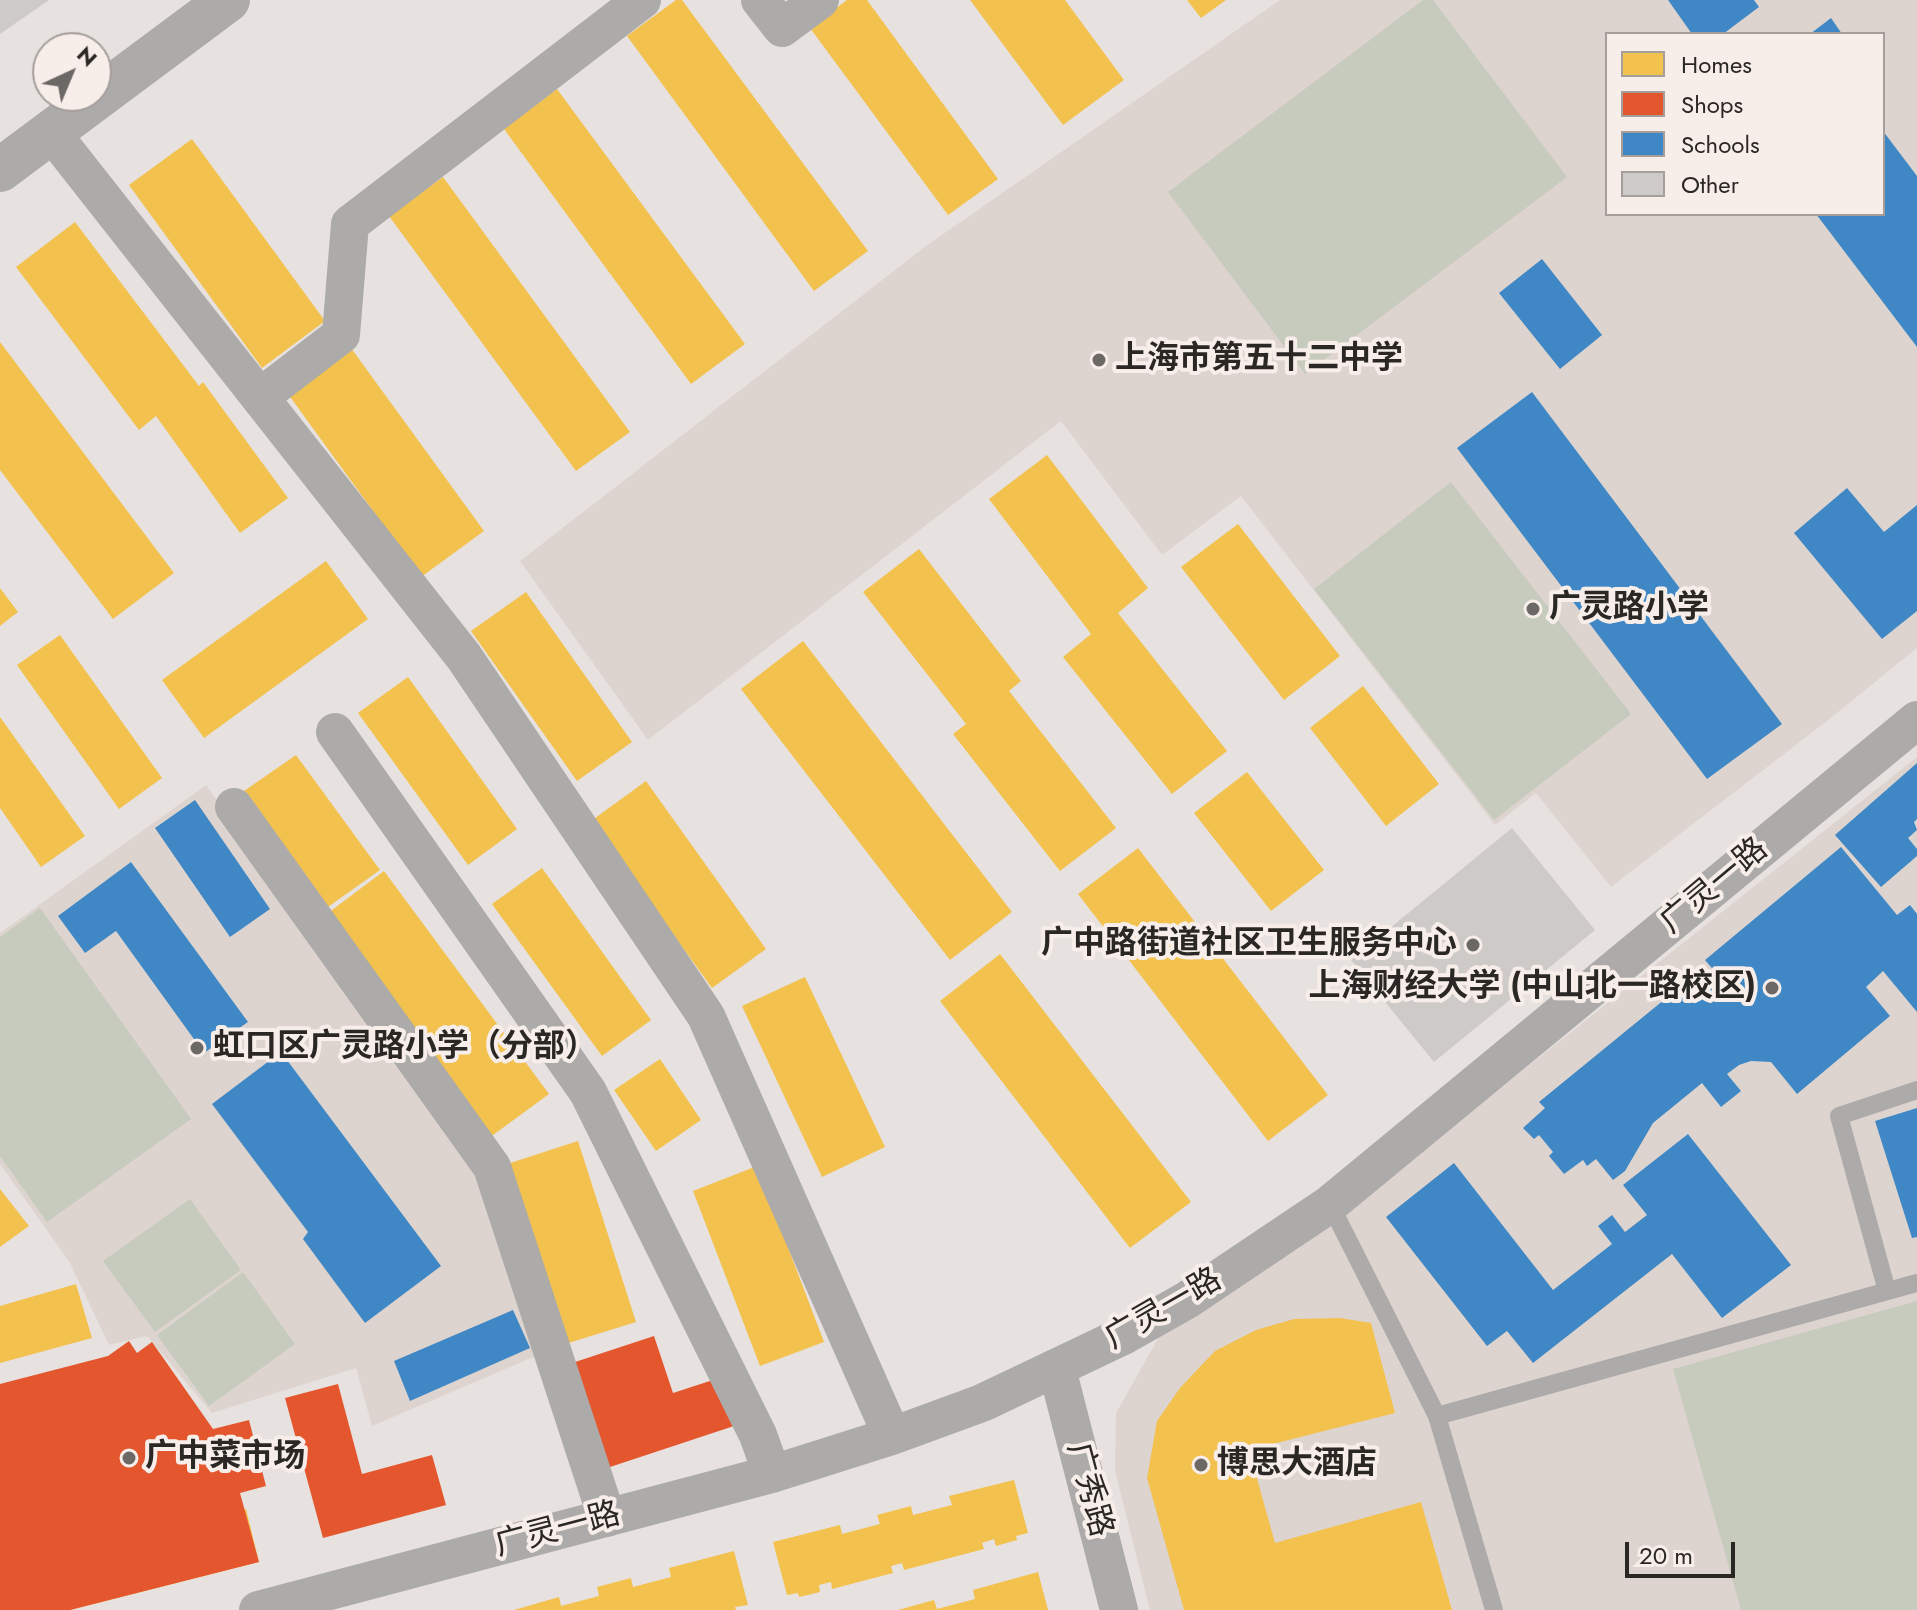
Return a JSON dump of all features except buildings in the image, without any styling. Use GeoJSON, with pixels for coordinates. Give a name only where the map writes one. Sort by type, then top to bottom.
{"type":"FeatureCollection","features":[{"type":"Feature","properties":{"kind":"main road"},"geometry":{"type":"LineString","coordinates":[[0,170],[228,0]]}},
{"type":"Feature","properties":{"kind":"street"},"geometry":{"type":"LineString","coordinates":[[260,397],[341,335],[350,224],[642,0]]}},
{"type":"Feature","properties":{"kind":"street"},"geometry":{"type":"LineString","coordinates":[[760,0],[782,28],[820,0]]}},
{"type":"Feature","properties":{"kind":"street"},"geometry":{"type":"LineString","coordinates":[[51,132],[464,657],[706,1016],[892,1436]]}},
{"type":"Feature","properties":{"kind":"street","name":"广灵一路"},"geometry":{"type":"LineString","coordinates":[[258,1610],[772,1474],[892,1436],[982,1403],[1057,1369],[1187,1300],[1330,1204],[1917,720]]}},
{"type":"Feature","properties":{"kind":"street"},"geometry":{"type":"LineString","coordinates":[[335,732],[588,1092],[758,1435],[772,1474]]}},
{"type":"Feature","properties":{"kind":"street"},"geometry":{"type":"LineString","coordinates":[[234,807],[492,1167],[607,1518]]}},
{"type":"Feature","properties":{"kind":"street","name":"广秀路"},"geometry":{"type":"LineString","coordinates":[[1057,1369],[1119,1610]]}},
{"type":"Feature","properties":{"kind":"lane"},"geometry":{"type":"LineString","coordinates":[[1887,1291],[1839,1116],[1917,1090]]}},
{"type":"Feature","properties":{"kind":"lane"},"geometry":{"type":"LineString","coordinates":[[1330,1204],[1437,1416],[1494,1610]]}},
{"type":"Feature","properties":{"kind":"lane"},"geometry":{"type":"LineString","coordinates":[[1437,1416],[1917,1283]]}},
{"type":"Feature","properties":{"kind":"shaded area","name":"上海市第五十二中学"},"geometry":{"type":"Polygon","coordinates":[[[1280,0],[1917,0],[1917,648],[1611,887],[1536,793],[1495,825],[1241,496],[1162,555],[1061,421],[648,740],[520,561],[926,246],[1280,0]]]}},
{"type":"Feature","properties":{"kind":"shaded area"},"geometry":{"type":"Polygon","coordinates":[[[1423,0],[1433,0],[1567,177],[1305,374],[1168,192],[1423,0]]]}},
{"type":"Feature","properties":{"kind":"shaded area"},"geometry":{"type":"Polygon","coordinates":[[[1451,482],[1631,714],[1494,820],[1314,589],[1451,482]]]}},
{"type":"Feature","properties":{"kind":"shaded area","name":"上海财经大学 (中山北一路校区)"},"geometry":{"type":"Polygon","coordinates":[[[1917,757],[1917,1610],[1150,1610],[1115,1471],[1116,1413],[1164,1328],[1298,1249],[1917,757]]]}},
{"type":"Feature","properties":{"kind":"shaded area","name":"虹口区广灵路小学（分部）"},"geometry":{"type":"Polygon","coordinates":[[[206,785],[480,1169],[543,1353],[372,1426],[356,1368],[212,1413],[147,1336],[109,1345],[70,1263],[0,1164],[0,933],[206,785]]]}},
{"type":"Feature","properties":{"kind":"shaded area"},"geometry":{"type":"Polygon","coordinates":[[[40,908],[191,1119],[47,1222],[0,1156],[0,937],[40,908]]]}},
{"type":"Feature","properties":{"kind":"shaded area"},"geometry":{"type":"Polygon","coordinates":[[[190,1199],[241,1270],[155,1332],[103,1261],[190,1199]]]}},
{"type":"Feature","properties":{"kind":"shaded area"},"geometry":{"type":"Polygon","coordinates":[[[243,1272],[295,1344],[209,1406],[157,1335],[243,1272]]]}},
{"type":"Feature","properties":{"kind":"shaded area"},"geometry":{"type":"Polygon","coordinates":[[[1917,1301],[1917,1610],[1741,1610],[1673,1369],[1917,1301]]]}},
{"type":"Feature","properties":{"kind":"place","name":"上海市第五十二中学"},"geometry":{"type":"Point","coordinates":[1099,360]}},
{"type":"Feature","properties":{"kind":"place","name":"广灵路小学"},"geometry":{"type":"Point","coordinates":[1533,609]}},
{"type":"Feature","properties":{"kind":"place","name":"广中路街道社区卫生服务中心"},"geometry":{"type":"Point","coordinates":[1473,945]}},
{"type":"Feature","properties":{"kind":"place","name":"上海财经大学 (中山北一路校区)"},"geometry":{"type":"Point","coordinates":[1772,988]}},
{"type":"Feature","properties":{"kind":"place","name":"虹口区广灵路小学（分部）"},"geometry":{"type":"Point","coordinates":[197,1048]}},
{"type":"Feature","properties":{"kind":"place","name":"广中菜市场"},"geometry":{"type":"Point","coordinates":[129,1458]}},
{"type":"Feature","properties":{"kind":"place","name":"博思大酒店"},"geometry":{"type":"Point","coordinates":[1201,1465]}}]}
